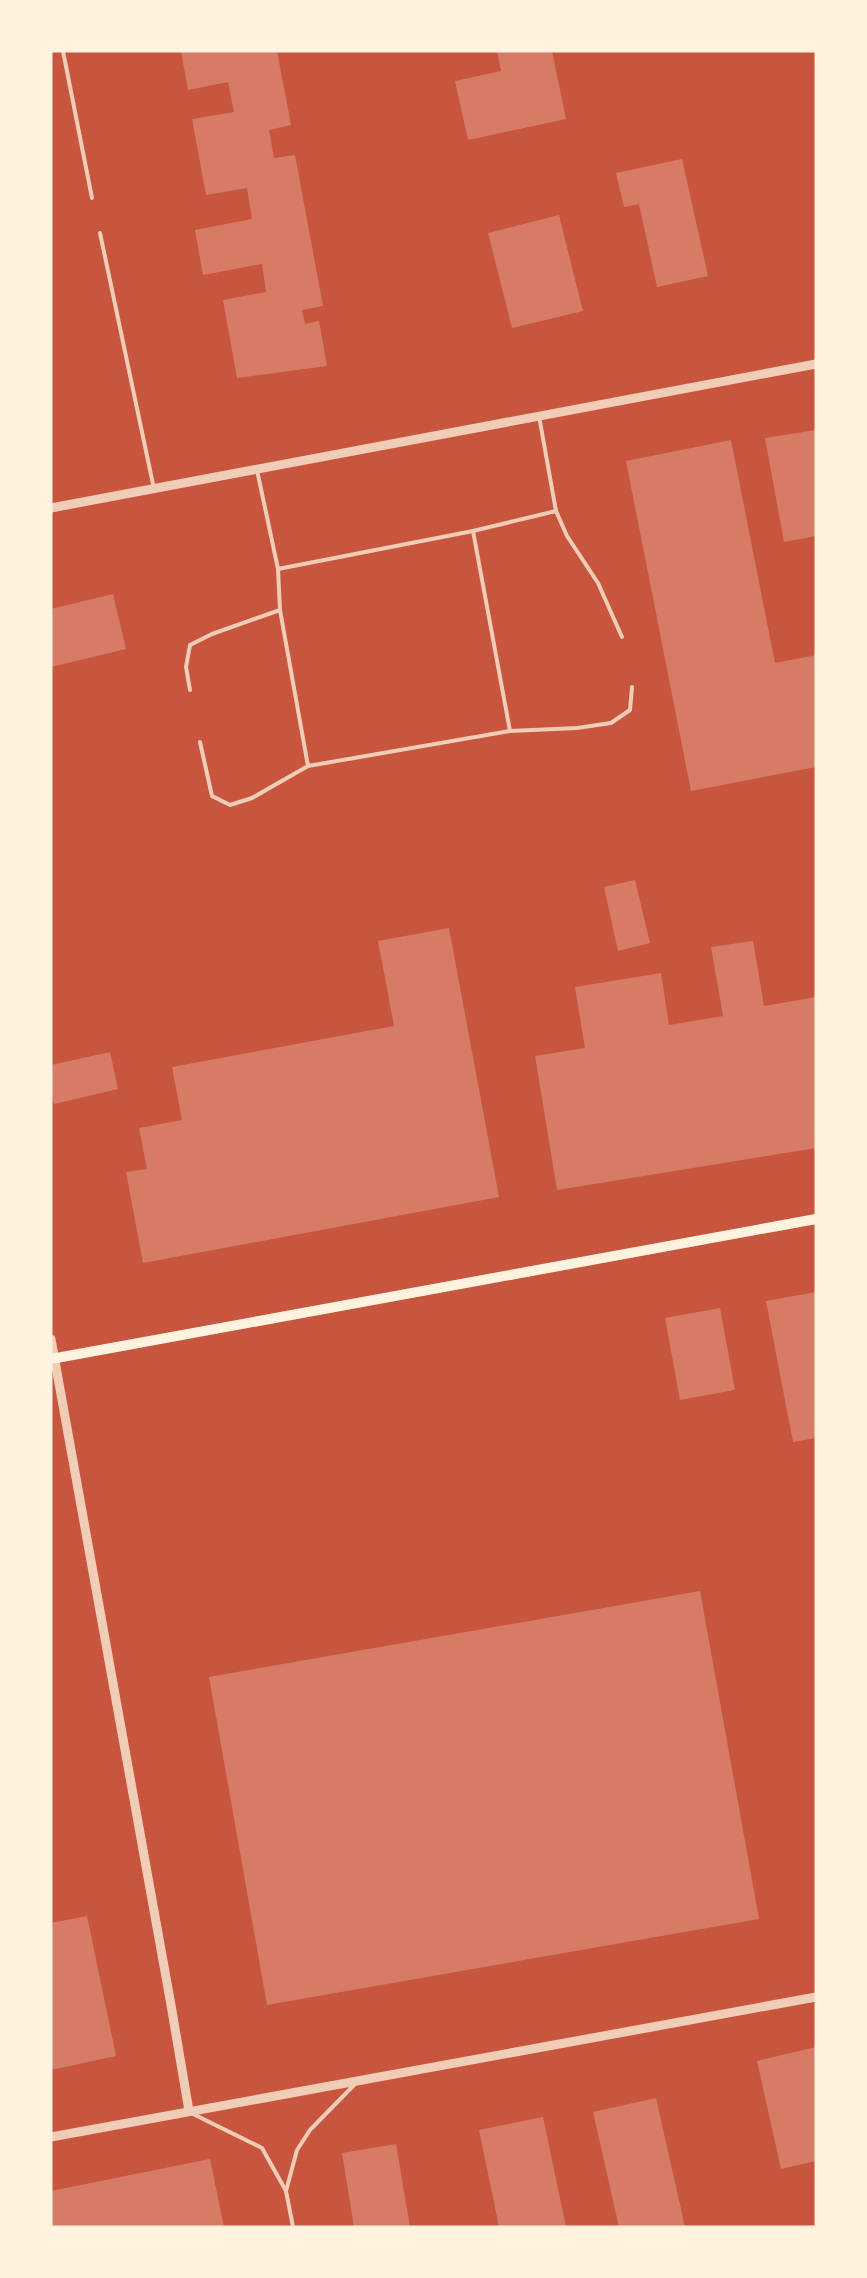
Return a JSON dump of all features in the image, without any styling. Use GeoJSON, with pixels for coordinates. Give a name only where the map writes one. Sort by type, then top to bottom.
{"type":"FeatureCollection","features":[{"type":"Feature","properties":{"kind":"main road"},"geometry":{"type":"LineString","coordinates":[[53,1359],[816,1219]]}},
{"type":"Feature","properties":{"kind":"street"},"geometry":{"type":"LineString","coordinates":[[51,508],[816,364]]}},
{"type":"Feature","properties":{"kind":"street"},"geometry":{"type":"LineString","coordinates":[[51,1338],[53,1359],[189,2111]]}},
{"type":"Feature","properties":{"kind":"street"},"geometry":{"type":"LineString","coordinates":[[51,2137],[816,1998]]}},
{"type":"Feature","properties":{"kind":"lane"},"geometry":{"type":"LineString","coordinates":[[63,51],[92,198]]}},
{"type":"Feature","properties":{"kind":"lane"},"geometry":{"type":"LineString","coordinates":[[100,233],[154,489]]}},
{"type":"Feature","properties":{"kind":"lane"},"geometry":{"type":"LineString","coordinates":[[539,416],[556,511],[567,536],[598,583],[622,637]]}},
{"type":"Feature","properties":{"kind":"lane"},"geometry":{"type":"LineString","coordinates":[[257,470],[278,569],[280,610],[308,766]]}},
{"type":"Feature","properties":{"kind":"lane"},"geometry":{"type":"LineString","coordinates":[[278,569],[473,531],[556,511]]}},
{"type":"Feature","properties":{"kind":"lane"},"geometry":{"type":"LineString","coordinates":[[473,531],[510,731]]}},
{"type":"Feature","properties":{"kind":"lane"},"geometry":{"type":"LineString","coordinates":[[190,690],[186,668],[190,645],[212,634],[280,610]]}},
{"type":"Feature","properties":{"kind":"lane"},"geometry":{"type":"LineString","coordinates":[[200,742],[212,796],[230,805],[252,798],[308,766],[510,731],[578,728],[611,723],[630,710],[632,687]]}},
{"type":"Feature","properties":{"kind":"lane"},"geometry":{"type":"LineString","coordinates":[[286,2191],[297,2150],[310,2130],[358,2081]]}},
{"type":"Feature","properties":{"kind":"lane"},"geometry":{"type":"LineString","coordinates":[[189,2111],[262,2148],[286,2191],[293,2227]]}},
{"type":"Feature","properties":{"kind":"building"},"geometry":{"type":"Polygon","coordinates":[[[181,51],[277,51],[291,125],[269,130],[274,158],[295,155],[323,306],[302,310],[305,324],[319,321],[327,366],[237,378],[223,300],[266,292],[262,264],[203,275],[195,230],[252,219],[247,188],[206,195],[192,119],[234,112],[228,82],[188,90],[181,51]]]}},
{"type":"Feature","properties":{"kind":"building"},"geometry":{"type":"Polygon","coordinates":[[[497,51],[552,51],[566,119],[468,140],[455,81],[501,71],[497,51]]]}},
{"type":"Feature","properties":{"kind":"building"},"geometry":{"type":"Polygon","coordinates":[[[682,159],[708,276],[657,287],[639,204],[624,207],[616,173],[682,159]]]}},
{"type":"Feature","properties":{"kind":"building"},"geometry":{"type":"Polygon","coordinates":[[[559,215],[583,311],[512,328],[488,233],[559,215]]]}},
{"type":"Feature","properties":{"kind":"building"},"geometry":{"type":"Polygon","coordinates":[[[816,430],[816,536],[784,542],[765,438],[816,430]]]}},
{"type":"Feature","properties":{"kind":"building"},"geometry":{"type":"Polygon","coordinates":[[[731,440],[775,663],[816,655],[816,767],[691,791],[626,461],[731,440]]]}},
{"type":"Feature","properties":{"kind":"building"},"geometry":{"type":"Polygon","coordinates":[[[113,594],[126,649],[51,667],[51,609],[113,594]]]}},
{"type":"Feature","properties":{"kind":"building"},"geometry":{"type":"Polygon","coordinates":[[[635,880],[650,943],[618,951],[604,887],[635,880]]]}},
{"type":"Feature","properties":{"kind":"building"},"geometry":{"type":"Polygon","coordinates":[[[449,928],[499,1197],[143,1263],[126,1172],[147,1169],[139,1128],[182,1120],[172,1067],[394,1026],[378,941],[449,928]]]}},
{"type":"Feature","properties":{"kind":"building"},"geometry":{"type":"Polygon","coordinates":[[[753,941],[764,1006],[816,997],[816,1148],[557,1190],[535,1056],[585,1048],[575,987],[661,973],[669,1025],[723,1016],[711,947],[753,941]]]}},
{"type":"Feature","properties":{"kind":"building"},"geometry":{"type":"Polygon","coordinates":[[[110,1052],[118,1089],[54,1104],[51,1093],[51,1065],[110,1052]]]}},
{"type":"Feature","properties":{"kind":"building"},"geometry":{"type":"Polygon","coordinates":[[[816,1292],[816,1438],[793,1442],[766,1301],[816,1292]]]}},
{"type":"Feature","properties":{"kind":"building"},"geometry":{"type":"Polygon","coordinates":[[[720,1308],[735,1390],[680,1400],[665,1318],[720,1308]]]}},
{"type":"Feature","properties":{"kind":"building"},"geometry":{"type":"Polygon","coordinates":[[[700,1591],[759,1919],[267,2005],[209,1677],[700,1591]]]}},
{"type":"Feature","properties":{"kind":"building"},"geometry":{"type":"Polygon","coordinates":[[[87,1916],[116,2056],[51,2070],[51,1923],[87,1916]]]}},
{"type":"Feature","properties":{"kind":"building"},"geometry":{"type":"Polygon","coordinates":[[[816,2047],[816,2161],[781,2169],[757,2061],[816,2047]]]}},
{"type":"Feature","properties":{"kind":"building"},"geometry":{"type":"Polygon","coordinates":[[[656,2098],[685,2227],[619,2227],[593,2112],[656,2098]]]}},
{"type":"Feature","properties":{"kind":"building"},"geometry":{"type":"Polygon","coordinates":[[[543,2117],[566,2227],[499,2227],[479,2130],[543,2117]]]}},
{"type":"Feature","properties":{"kind":"building"},"geometry":{"type":"Polygon","coordinates":[[[396,2144],[410,2227],[354,2227],[342,2153],[396,2144]]]}},
{"type":"Feature","properties":{"kind":"building"},"geometry":{"type":"Polygon","coordinates":[[[210,2159],[224,2227],[51,2227],[51,2191],[210,2159]]]}}]}
